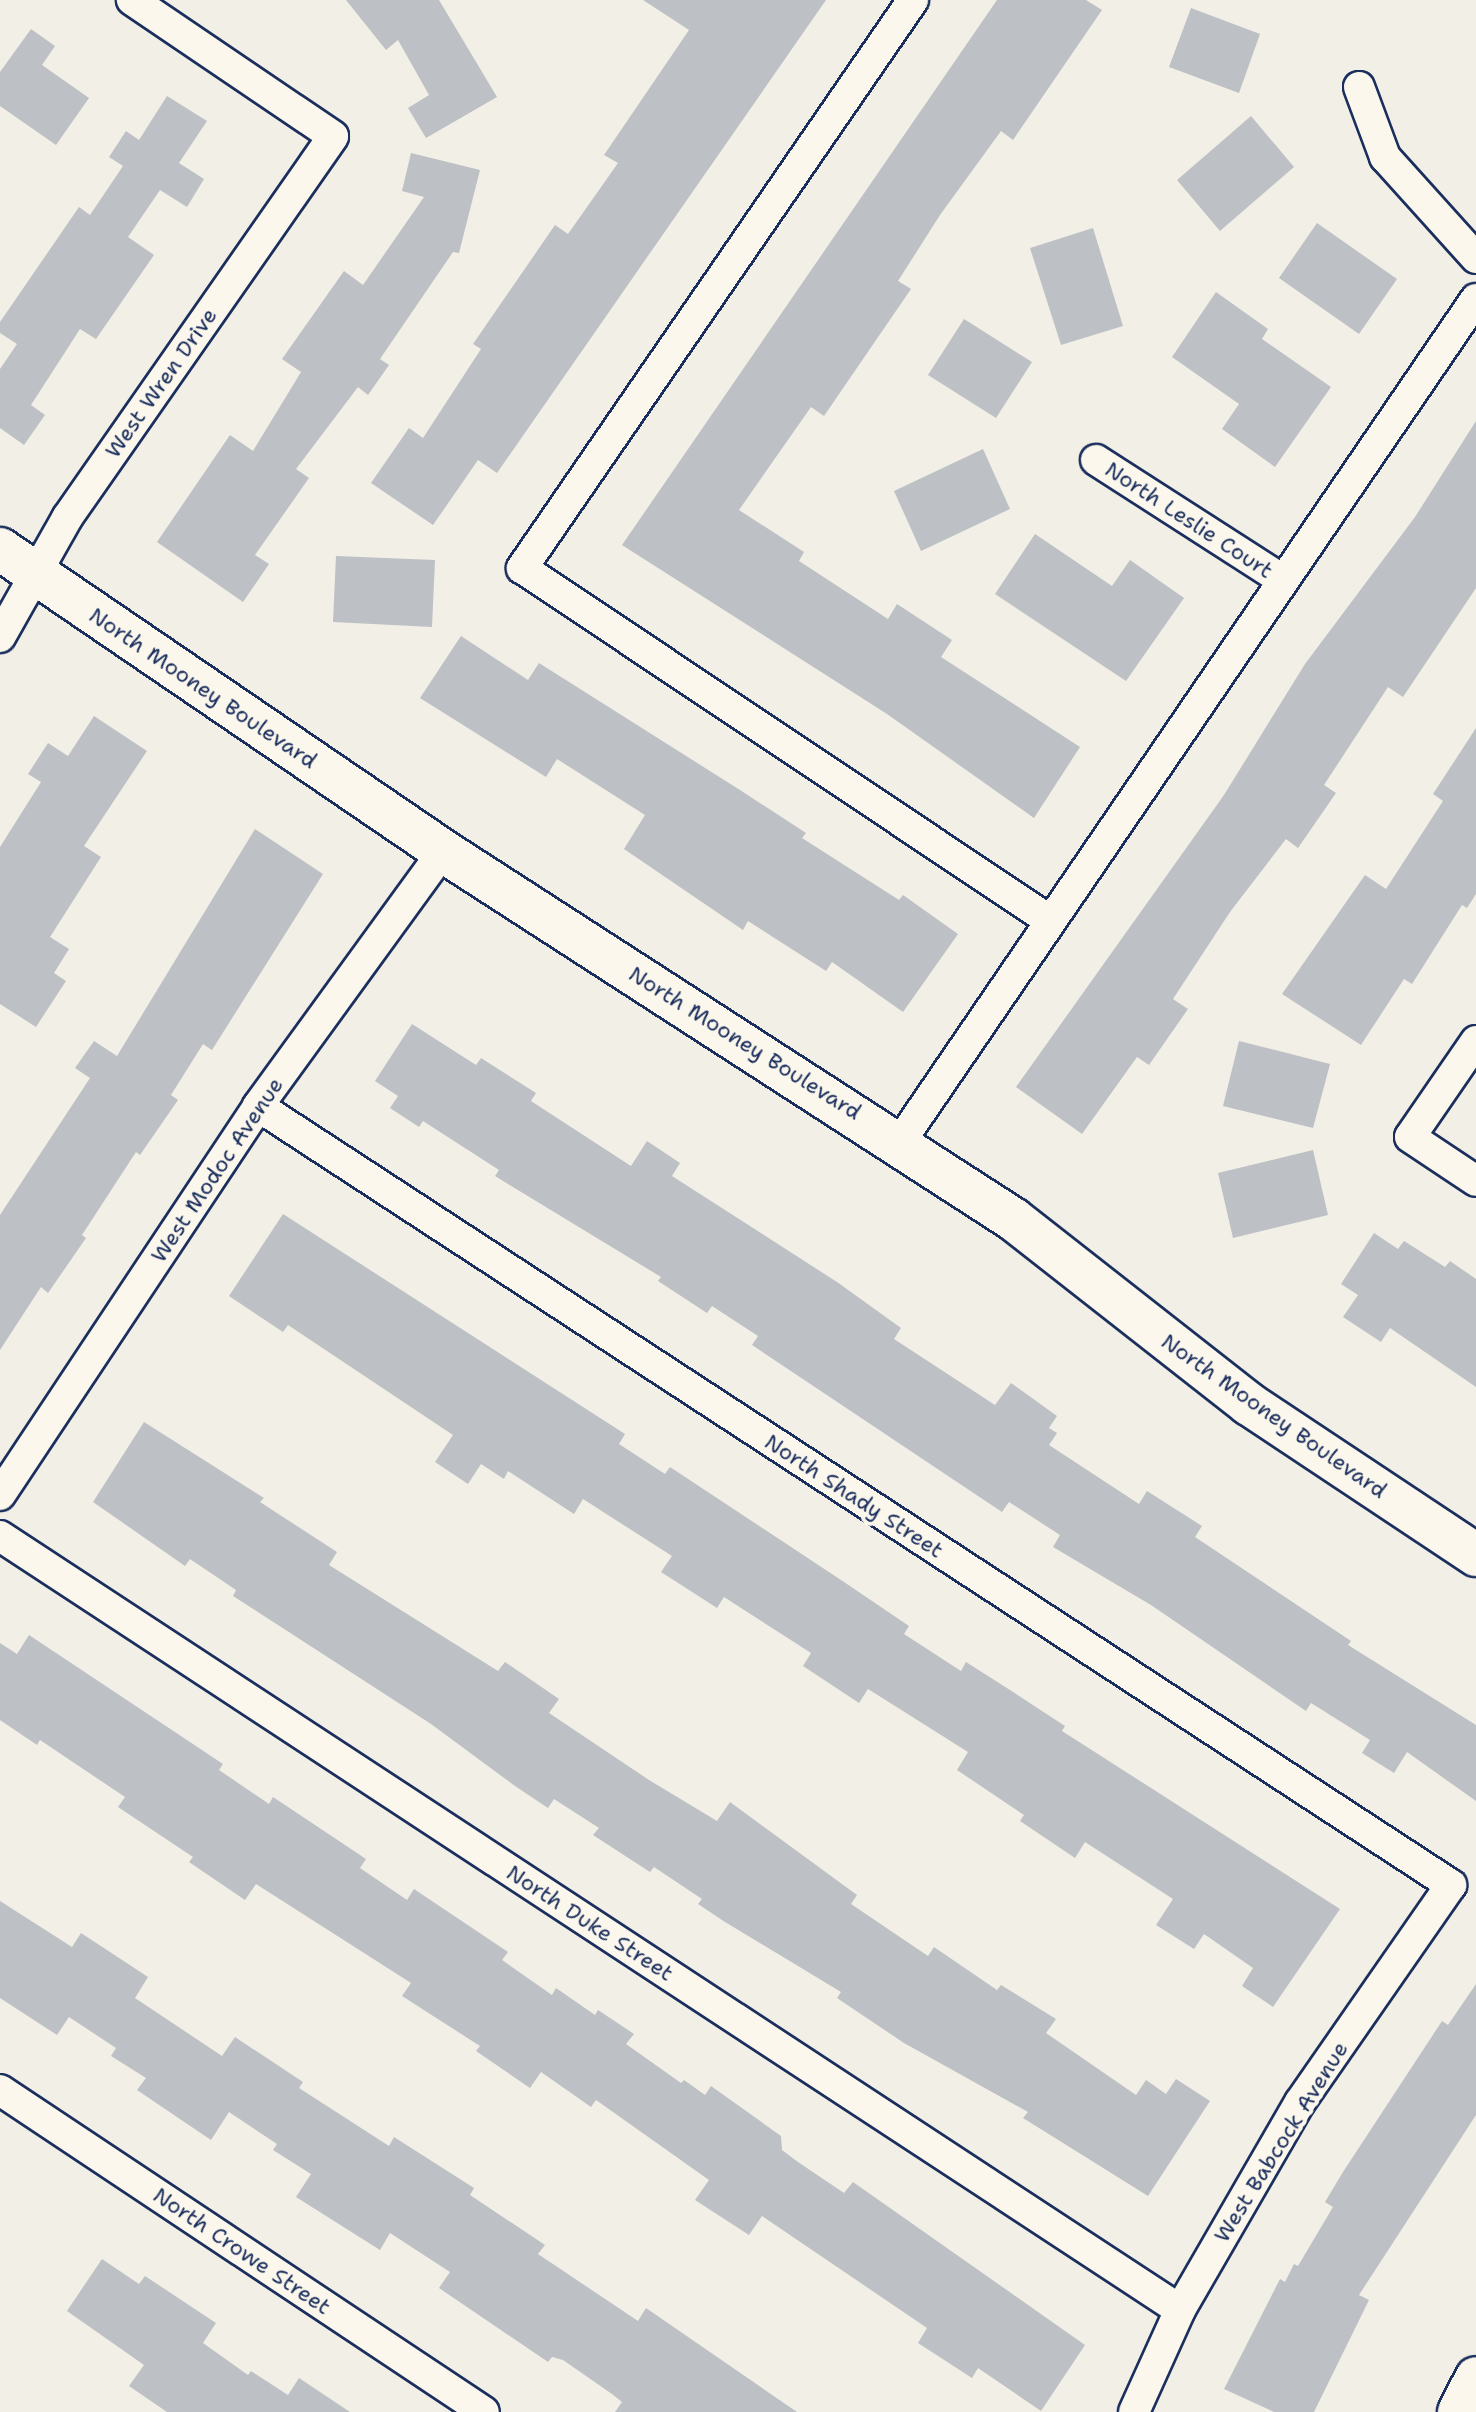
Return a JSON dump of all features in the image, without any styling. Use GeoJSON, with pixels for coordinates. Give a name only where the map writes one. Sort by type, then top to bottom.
{"type":"FeatureCollection","features":[{"type":"Feature","properties":{"kind":"street","name":"West Wren Drive"},"geometry":{"type":"LineString","coordinates":[[0,637],[34,573],[333,136],[132,0]]}},
{"type":"Feature","properties":{"kind":"street"},"geometry":{"type":"LineString","coordinates":[[913,0],[522,568],[1049,920]]}},
{"type":"Feature","properties":{"kind":"street"},"geometry":{"type":"LineString","coordinates":[[1359,87],[1385,157],[1476,258]]}},
{"type":"Feature","properties":{"kind":"street"},"geometry":{"type":"LineString","coordinates":[[900,1142],[1476,299]]}},
{"type":"Feature","properties":{"kind":"street","name":"North Leslie Court"},"geometry":{"type":"LineString","coordinates":[[1096,460],[1283,580]]}},
{"type":"Feature","properties":{"kind":"street","name":"North Mooney Boulevard"},"geometry":{"type":"LineString","coordinates":[[0,549],[443,851],[900,1142],[1013,1219],[1249,1404],[1476,1555]]}},
{"type":"Feature","properties":{"kind":"street","name":"West Modoc Avenue"},"geometry":{"type":"LineString","coordinates":[[0,1495],[258,1106],[443,851]]}},
{"type":"Feature","properties":{"kind":"street"},"geometry":{"type":"LineString","coordinates":[[1476,1041],[1410,1137],[1476,1181]]}},
{"type":"Feature","properties":{"kind":"street","name":"North Shady Street"},"geometry":{"type":"LineString","coordinates":[[258,1106],[1451,1885]]}},
{"type":"Feature","properties":{"kind":"street","name":"North Duke Street"},"geometry":{"type":"LineString","coordinates":[[0,1536],[1180,2310]]}},
{"type":"Feature","properties":{"kind":"street","name":"West Babcock Avenue"},"geometry":{"type":"LineString","coordinates":[[1134,2412],[1180,2310],[1300,2102],[1451,1885]]}},
{"type":"Feature","properties":{"kind":"street","name":"North Crowe Street"},"geometry":{"type":"LineString","coordinates":[[0,2090],[484,2412]]}},
{"type":"Feature","properties":{"kind":"street"},"geometry":{"type":"LineString","coordinates":[[1459,2412],[1476,2378]]}},
{"type":"Feature","properties":{"kind":"building"},"geometry":{"type":"Polygon","coordinates":[[[346,0],[439,0],[497,97],[426,138],[408,108],[429,95],[398,40],[386,50],[346,0]]]}},
{"type":"Feature","properties":{"kind":"building"},"geometry":{"type":"Polygon","coordinates":[[[643,0],[826,0],[497,473],[478,460],[433,525],[371,483],[409,428],[423,438],[481,349],[473,344],[555,225],[568,234],[618,163],[604,155],[689,30],[643,0]]]}},
{"type":"Feature","properties":{"kind":"building"},"geometry":{"type":"Polygon","coordinates":[[[997,0],[1086,0],[1102,10],[1013,140],[1001,131],[940,215],[898,281],[911,289],[824,416],[811,407],[739,510],[804,552],[799,561],[888,619],[897,604],[952,640],[941,657],[1080,747],[1034,818],[887,714],[622,545],[997,0]]]}},
{"type":"Feature","properties":{"kind":"building"},"geometry":{"type":"Polygon","coordinates":[[[1191,8],[1260,34],[1239,93],[1169,67],[1191,8]]]}},
{"type":"Feature","properties":{"kind":"building"},"geometry":{"type":"Polygon","coordinates":[[[31,29],[55,46],[42,65],[89,98],[56,145],[0,106],[0,72],[31,29]]]}},
{"type":"Feature","properties":{"kind":"building"},"geometry":{"type":"Polygon","coordinates":[[[167,96],[207,121],[179,163],[204,179],[187,207],[160,190],[128,237],[154,255],[96,339],[80,329],[31,405],[45,415],[24,445],[0,428],[0,369],[17,344],[0,333],[0,322],[79,207],[90,215],[123,166],[109,157],[126,131],[139,140],[167,96]]]}},
{"type":"Feature","properties":{"kind":"building"},"geometry":{"type":"Polygon","coordinates":[[[1251,116],[1294,167],[1220,231],[1177,180],[1251,116]]]}},
{"type":"Feature","properties":{"kind":"building"},"geometry":{"type":"Polygon","coordinates":[[[411,153],[480,170],[459,253],[453,252],[380,359],[389,365],[368,395],[358,387],[296,469],[309,478],[255,555],[269,564],[243,602],[157,542],[230,435],[253,451],[301,372],[282,359],[344,271],[363,285],[424,197],[402,191],[411,153]]]}},
{"type":"Feature","properties":{"kind":"building"},"geometry":{"type":"Polygon","coordinates":[[[1317,223],[1397,279],[1359,334],[1279,278],[1317,223]]]}},
{"type":"Feature","properties":{"kind":"building"},"geometry":{"type":"Polygon","coordinates":[[[1093,228],[1123,326],[1061,345],[1030,248],[1093,228]]]}},
{"type":"Feature","properties":{"kind":"building"},"geometry":{"type":"Polygon","coordinates":[[[1216,292],[1268,329],[1262,339],[1331,387],[1275,467],[1222,429],[1239,404],[1172,357],[1216,292]]]}},
{"type":"Feature","properties":{"kind":"building"},"geometry":{"type":"Polygon","coordinates":[[[964,319],[1032,362],[996,418],[928,375],[964,319]]]}},
{"type":"Feature","properties":{"kind":"building"},"geometry":{"type":"Polygon","coordinates":[[[1476,421],[1476,588],[1403,697],[1388,687],[1324,785],[1336,793],[1298,848],[1286,839],[1230,912],[1173,999],[1188,1009],[1149,1065],[1137,1057],[1082,1134],[1016,1087],[1224,795],[1305,664],[1415,517],[1476,421]]]}},
{"type":"Feature","properties":{"kind":"building"},"geometry":{"type":"Polygon","coordinates":[[[983,449],[1010,509],[921,551],[894,491],[983,449]]]}},
{"type":"Feature","properties":{"kind":"building"},"geometry":{"type":"Polygon","coordinates":[[[1035,534],[1112,586],[1130,560],[1184,598],[1126,681],[995,594],[1035,534]]]}},
{"type":"Feature","properties":{"kind":"building"},"geometry":{"type":"Polygon","coordinates":[[[336,556],[435,560],[432,627],[333,622],[336,556]]]}},
{"type":"Feature","properties":{"kind":"building"},"geometry":{"type":"Polygon","coordinates":[[[461,636],[528,680],[539,663],[806,833],[802,838],[899,900],[903,895],[958,934],[903,1012],[832,962],[826,971],[748,921],[743,930],[624,849],[645,815],[557,759],[546,777],[420,698],[461,636]]]}},
{"type":"Feature","properties":{"kind":"building"},"geometry":{"type":"Polygon","coordinates":[[[94,716],[147,751],[84,846],[101,857],[50,937],[69,949],[54,973],[66,981],[36,1027],[0,1004],[0,847],[41,782],[28,774],[48,743],[68,756],[94,716]]]}},
{"type":"Feature","properties":{"kind":"building"},"geometry":{"type":"Polygon","coordinates":[[[1476,728],[1476,894],[1467,908],[1462,905],[1412,984],[1404,979],[1361,1045],[1282,994],[1365,875],[1386,889],[1443,801],[1433,794],[1476,728]]]}},
{"type":"Feature","properties":{"kind":"building"},"geometry":{"type":"Polygon","coordinates":[[[255,829],[323,874],[212,1050],[203,1044],[171,1095],[178,1100],[140,1155],[136,1152],[82,1235],[86,1238],[48,1293],[41,1287],[0,1350],[0,1215],[90,1078],[75,1068],[94,1041],[117,1056],[255,829]]]}},
{"type":"Feature","properties":{"kind":"building"},"geometry":{"type":"Polygon","coordinates":[[[412,1024],[476,1065],[481,1058],[536,1093],[531,1101],[631,1166],[647,1141],[680,1163],[672,1176],[837,1282],[901,1328],[894,1339],[995,1405],[1011,1383],[1057,1416],[1049,1428],[1057,1433],[1049,1445],[1139,1504],[1147,1491],[1202,1526],[1195,1537],[1351,1641],[1348,1645],[1476,1725],[1476,1801],[1407,1752],[1394,1773],[1362,1753],[1370,1740],[1311,1703],[1306,1711],[1151,1605],[1053,1547],[1060,1535],[1009,1502],[1002,1512],[752,1345],[758,1336],[712,1306],[707,1313],[658,1281],[661,1277],[495,1176],[499,1170],[423,1121],[419,1127],[390,1108],[398,1096],[375,1081],[412,1024]]]}},
{"type":"Feature","properties":{"kind":"building"},"geometry":{"type":"Polygon","coordinates":[[[1239,1041],[1330,1064],[1313,1128],[1223,1106],[1239,1041]]]}},
{"type":"Feature","properties":{"kind":"building"},"geometry":{"type":"Polygon","coordinates":[[[1313,1150],[1328,1215],[1233,1238],[1218,1173],[1313,1150]]]}},
{"type":"Feature","properties":{"kind":"building"},"geometry":{"type":"Polygon","coordinates":[[[283,1214],[625,1434],[619,1444],[665,1474],[670,1467],[844,1582],[909,1626],[904,1634],[961,1671],[966,1662],[1065,1726],[1062,1731],[1340,1909],[1273,2007],[1242,1986],[1253,1968],[1204,1934],[1194,1949],[1156,1925],[1173,1899],[1085,1842],[1075,1858],[1020,1821],[1024,1815],[957,1770],[968,1752],[868,1689],[859,1703],[803,1666],[811,1653],[724,1597],[717,1608],[661,1572],[672,1556],[583,1499],[574,1514],[508,1471],[504,1479],[481,1464],[468,1484],[435,1462],[453,1435],[288,1325],[283,1332],[229,1296],[283,1214]]]}},
{"type":"Feature","properties":{"kind":"building"},"geometry":{"type":"Polygon","coordinates":[[[1374,1233],[1398,1249],[1404,1241],[1445,1267],[1450,1261],[1476,1279],[1476,1387],[1390,1328],[1381,1342],[1343,1317],[1358,1295],[1341,1284],[1374,1233]]]}},
{"type":"Feature","properties":{"kind":"building"},"geometry":{"type":"Polygon","coordinates":[[[144,1422],[264,1498],[260,1502],[337,1552],[329,1565],[498,1671],[505,1662],[559,1699],[549,1713],[649,1780],[717,1821],[730,1802],[857,1895],[851,1904],[928,1956],[934,1947],[997,1990],[1001,1985],[1056,2019],[1046,2033],[1136,2095],[1146,2080],[1166,2094],[1176,2079],[1210,2101],[1148,2196],[1023,2118],[1028,2112],[904,2043],[837,1998],[841,1992],[698,1904],[702,1899],[654,1867],[650,1872],[593,1835],[599,1828],[554,1799],[548,1808],[431,1724],[233,1596],[236,1590],[190,1559],[185,1566],[93,1502],[144,1422]]]}},
{"type":"Feature","properties":{"kind":"building"},"geometry":{"type":"Polygon","coordinates":[[[29,1635],[223,1764],[219,1770],[269,1804],[273,1797],[366,1859],[360,1868],[407,1900],[414,1889],[508,1952],[502,1960],[552,1995],[556,1988],[595,2015],[598,2010],[634,2034],[626,2044],[681,2083],[684,2080],[705,2095],[711,2086],[781,2136],[782,2150],[798,2162],[844,2193],[853,2182],[1085,2345],[1041,2411],[978,2368],[972,2378],[918,2343],[927,2328],[762,2216],[749,2235],[695,2200],[709,2180],[596,2100],[591,2107],[541,2072],[530,2088],[476,2051],[480,2046],[402,1996],[411,1983],[256,1884],[245,1900],[189,1862],[193,1857],[118,1807],[125,1797],[40,1740],[37,1745],[0,1720],[0,1643],[17,1654],[29,1635]]]}},
{"type":"Feature","properties":{"kind":"building"},"geometry":{"type":"Polygon","coordinates":[[[0,1901],[72,1947],[81,1933],[148,1977],[135,1998],[222,2056],[235,2037],[303,2082],[299,2088],[389,2146],[394,2137],[474,2188],[470,2195],[545,2245],[538,2254],[638,2321],[646,2308],[797,2412],[615,2412],[622,2402],[612,2394],[563,2360],[552,2357],[548,2362],[439,2288],[450,2272],[390,2233],[380,2250],[296,2197],[311,2174],[273,2150],[277,2144],[229,2112],[211,2140],[137,2090],[146,2078],[111,2056],[116,2048],[69,2017],[57,2035],[0,1998],[0,1901]]]}},
{"type":"Feature","properties":{"kind":"building"},"geometry":{"type":"Polygon","coordinates":[[[1476,1984],[1476,2115],[1359,2295],[1369,2300],[1314,2412],[1274,2412],[1224,2389],[1280,2279],[1285,2282],[1294,2264],[1298,2266],[1333,2207],[1325,2202],[1343,2172],[1442,2021],[1448,2025],[1476,1984]]]}},
{"type":"Feature","properties":{"kind":"building"},"geometry":{"type":"Polygon","coordinates":[[[102,2259],[139,2284],[145,2276],[216,2323],[203,2343],[248,2375],[251,2371],[288,2395],[299,2378],[350,2412],[167,2412],[129,2386],[144,2365],[67,2311],[102,2259]]]}}]}
